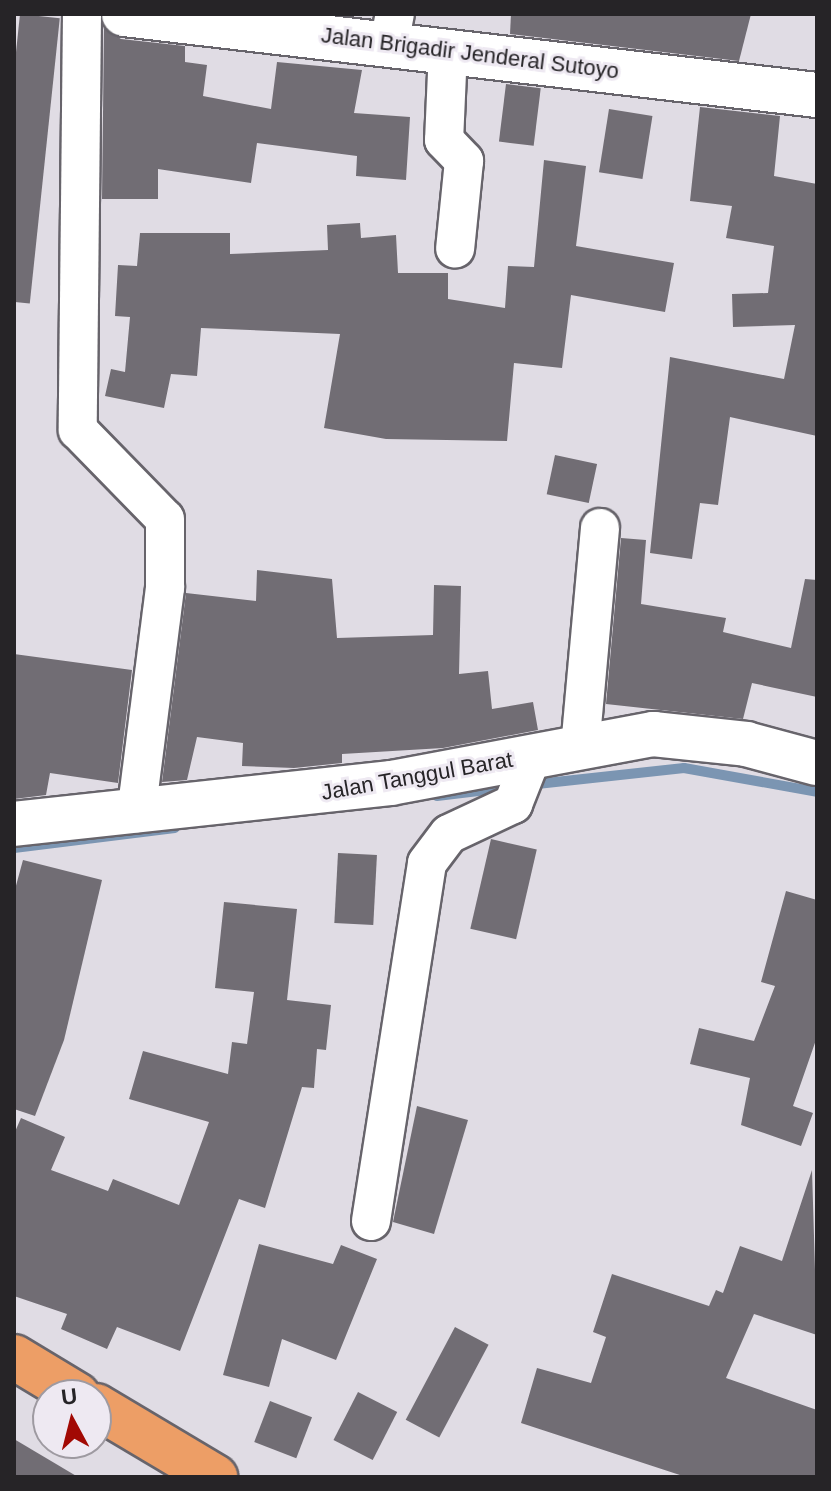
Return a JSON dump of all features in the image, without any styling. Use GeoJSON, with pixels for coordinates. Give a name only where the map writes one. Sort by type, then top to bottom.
{"type":"FeatureCollection","features":[{"type":"Feature","properties":{"kind":"highway"},"geometry":{"type":"LineString","coordinates":[[14,1357],[50,1379]]}},
{"type":"Feature","properties":{"kind":"highway"},"geometry":{"type":"LineString","coordinates":[[112,1416],[215,1477]]}},
{"type":"Feature","properties":{"kind":"street"},"geometry":{"type":"LineString","coordinates":[[82,14],[78,430],[165,519],[165,588],[136,813]]}},
{"type":"Feature","properties":{"kind":"street","name":"Jalan Brigadir Jenderal Sutoyo"},"geometry":{"type":"LineString","coordinates":[[124,14],[392,29],[448,50],[817,95]]}},
{"type":"Feature","properties":{"kind":"street"},"geometry":{"type":"LineString","coordinates":[[448,50],[444,140],[464,161],[455,249]]}},
{"type":"Feature","properties":{"kind":"street"},"geometry":{"type":"LineString","coordinates":[[580,748],[600,528]]}},
{"type":"Feature","properties":{"kind":"street","name":"Jalan Tanggul Barat"},"geometry":{"type":"LineString","coordinates":[[14,824],[391,783],[524,777],[580,748],[653,734],[696,736],[817,763]]}},
{"type":"Feature","properties":{"kind":"street"},"geometry":{"type":"LineString","coordinates":[[371,1221],[427,863],[449,834],[524,777]]}},
{"type":"Feature","properties":{"kind":"building"},"geometry":{"type":"Polygon","coordinates":[[[20,14],[60,18],[30,304],[14,302],[14,71],[20,14]]]}},
{"type":"Feature","properties":{"kind":"building"},"geometry":{"type":"Polygon","coordinates":[[[511,14],[751,14],[739,61],[510,34],[511,14]]]}},
{"type":"Feature","properties":{"kind":"building"},"geometry":{"type":"Polygon","coordinates":[[[104,28],[121,39],[185,46],[185,62],[207,65],[203,96],[271,109],[277,62],[362,70],[354,113],[410,117],[406,180],[356,176],[357,156],[257,143],[251,183],[158,169],[158,199],[102,199],[104,28]]]}},
{"type":"Feature","properties":{"kind":"building"},"geometry":{"type":"Polygon","coordinates":[[[506,84],[541,88],[534,146],[499,142],[506,84]]]}},
{"type":"Feature","properties":{"kind":"building"},"geometry":{"type":"Polygon","coordinates":[[[700,107],[780,116],[774,176],[817,184],[817,436],[730,417],[718,505],[700,503],[692,559],[650,553],[670,357],[784,379],[795,325],[733,327],[732,294],[768,293],[774,246],[726,238],[732,206],[690,201],[700,107]]]}},
{"type":"Feature","properties":{"kind":"building"},"geometry":{"type":"Polygon","coordinates":[[[609,109],[652,116],[642,179],[599,172],[609,109]]]}},
{"type":"Feature","properties":{"kind":"building"},"geometry":{"type":"Polygon","coordinates":[[[544,160],[586,166],[576,246],[674,263],[665,312],[571,295],[562,368],[514,363],[507,441],[386,439],[324,428],[340,334],[201,328],[197,376],[171,374],[164,408],[105,396],[111,369],[125,372],[130,317],[115,316],[118,265],[137,266],[140,233],[230,233],[230,254],[328,250],[327,225],[360,223],[361,238],[396,235],[398,273],[448,273],[448,299],[505,308],[508,266],[534,267],[544,160]]]}},
{"type":"Feature","properties":{"kind":"building"},"geometry":{"type":"Polygon","coordinates":[[[555,455],[597,464],[589,503],[547,494],[555,455]]]}},
{"type":"Feature","properties":{"kind":"building"},"geometry":{"type":"Polygon","coordinates":[[[621,538],[646,540],[641,604],[726,618],[723,632],[791,648],[805,579],[817,580],[817,697],[752,683],[743,719],[606,704],[621,538]]]}},
{"type":"Feature","properties":{"kind":"building"},"geometry":{"type":"Polygon","coordinates":[[[257,570],[332,579],[337,638],[433,635],[434,585],[461,586],[459,674],[488,671],[492,709],[533,702],[538,730],[443,748],[342,754],[342,763],[294,768],[242,766],[243,743],[197,737],[187,780],[162,782],[186,593],[256,601],[257,570]]]}},
{"type":"Feature","properties":{"kind":"building"},"geometry":{"type":"Polygon","coordinates":[[[14,654],[132,670],[118,783],[50,773],[46,795],[14,799],[14,654]]]}},
{"type":"Feature","properties":{"kind":"building"},"geometry":{"type":"Polygon","coordinates":[[[491,839],[537,850],[516,939],[470,929],[491,839]]]}},
{"type":"Feature","properties":{"kind":"building"},"geometry":{"type":"Polygon","coordinates":[[[338,853],[377,855],[373,925],[334,923],[338,853]]]}},
{"type":"Feature","properties":{"kind":"building"},"geometry":{"type":"Polygon","coordinates":[[[23,860],[102,880],[64,1040],[35,1116],[14,1109],[14,893],[23,860]]]}},
{"type":"Feature","properties":{"kind":"building"},"geometry":{"type":"Polygon","coordinates":[[[786,891],[817,900],[817,1037],[793,1106],[813,1113],[801,1146],[741,1125],[750,1078],[690,1064],[699,1028],[754,1041],[775,986],[761,982],[786,891]]]}},
{"type":"Feature","properties":{"kind":"building"},"geometry":{"type":"Polygon","coordinates":[[[224,902],[297,909],[287,1000],[331,1005],[326,1050],[317,1049],[314,1088],[302,1087],[265,1208],[239,1199],[180,1351],[117,1327],[107,1349],[61,1329],[67,1314],[14,1296],[14,1134],[21,1118],[65,1137],[51,1170],[108,1191],[113,1179],[179,1205],[209,1122],[129,1099],[143,1051],[228,1074],[232,1042],[247,1044],[254,992],[215,988],[224,902]]]}},
{"type":"Feature","properties":{"kind":"building"},"geometry":{"type":"Polygon","coordinates":[[[417,1106],[468,1120],[434,1234],[393,1222],[417,1106]]]}},
{"type":"Feature","properties":{"kind":"building"},"geometry":{"type":"Polygon","coordinates":[[[812,1170],[817,1335],[754,1314],[726,1378],[817,1410],[817,1477],[686,1477],[521,1423],[537,1368],[591,1383],[606,1337],[593,1332],[612,1274],[709,1306],[716,1290],[723,1293],[740,1246],[782,1261],[812,1170]]]}},
{"type":"Feature","properties":{"kind":"building"},"geometry":{"type":"Polygon","coordinates":[[[259,1244],[333,1264],[341,1245],[377,1259],[336,1360],[282,1339],[269,1387],[223,1375],[259,1244]]]}},
{"type":"Feature","properties":{"kind":"building"},"geometry":{"type":"Polygon","coordinates":[[[455,1327],[489,1345],[439,1438],[406,1420],[455,1327]]]}},
{"type":"Feature","properties":{"kind":"building"},"geometry":{"type":"Polygon","coordinates":[[[358,1392],[397,1412],[373,1460],[333,1440],[358,1392]]]}},
{"type":"Feature","properties":{"kind":"building"},"geometry":{"type":"Polygon","coordinates":[[[270,1401],[312,1417],[296,1458],[254,1442],[270,1401]]]}},
{"type":"Feature","properties":{"kind":"building"},"geometry":{"type":"Polygon","coordinates":[[[14,1439],[32,1450],[32,1459],[48,1459],[78,1477],[14,1477],[14,1439]]]}},
{"type":"Feature","properties":{"kind":"waterway"},"geometry":{"type":"LineString","coordinates":[[528,785],[684,768],[817,792]]}},
{"type":"Feature","properties":{"kind":"waterway"},"geometry":{"type":"LineString","coordinates":[[437,796],[512,787]]}},
{"type":"Feature","properties":{"kind":"waterway"},"geometry":{"type":"LineString","coordinates":[[14,848],[175,828]]}}]}
